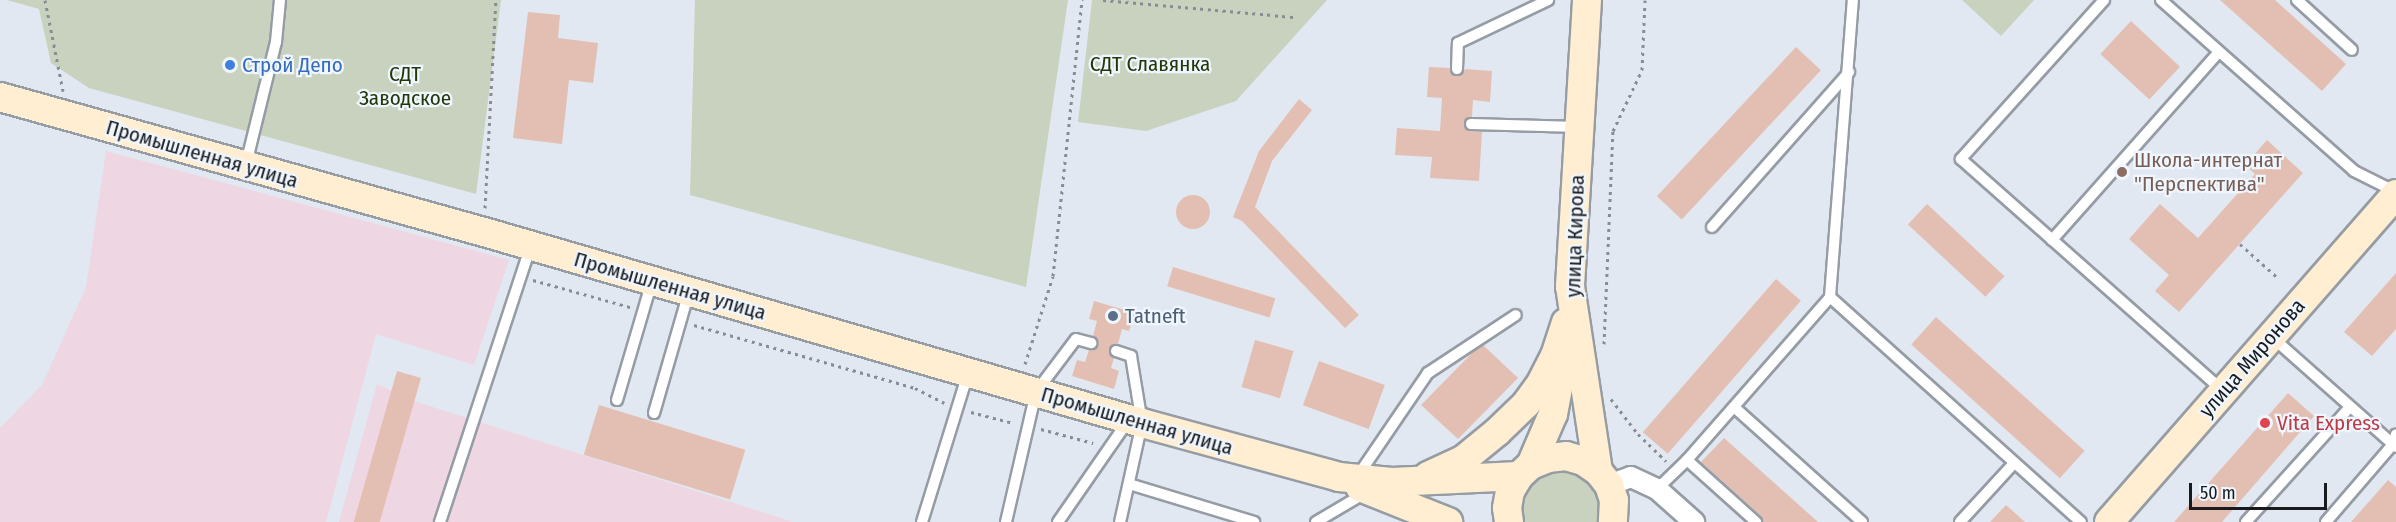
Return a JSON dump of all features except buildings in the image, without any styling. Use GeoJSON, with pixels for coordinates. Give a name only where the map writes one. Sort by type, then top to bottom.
{"type":"FeatureCollection","features":[{"type":"Feature","properties":{"kind":"main road","name":"улица Кирова"},"geometry":{"type":"LineString","coordinates":[[1587,0],[1570,286],[1612,500]]}},
{"type":"Feature","properties":{"kind":"main road","name":"Промышленная улица"},"geometry":{"type":"LineString","coordinates":[[0,96],[484,232],[1135,421],[1354,482]]}},
{"type":"Feature","properties":{"kind":"main road","name":"улица Миронова"},"geometry":{"type":"LineString","coordinates":[[2109,522],[2396,193]]}},
{"type":"Feature","properties":{"kind":"main road"},"geometry":{"type":"LineString","coordinates":[[1509,522],[1507,508],[1510,491],[1525,470],[1553,414],[1560,384],[1570,286]]}},
{"type":"Feature","properties":{"kind":"main road"},"geometry":{"type":"LineString","coordinates":[[1415,481],[1441,472],[1464,459],[1526,404],[1546,374],[1566,323]]}},
{"type":"Feature","properties":{"kind":"main road"},"geometry":{"type":"LineString","coordinates":[[1354,482],[1415,481],[1525,470],[1548,458],[1566,456],[1583,461],[1612,500]]}},
{"type":"Feature","properties":{"kind":"main road"},"geometry":{"type":"LineString","coordinates":[[1354,482],[1448,522]]}},
{"type":"Feature","properties":{"kind":"street"},"geometry":{"type":"LineString","coordinates":[[1612,500],[1631,477],[1657,489],[1694,522]]}},
{"type":"Feature","properties":{"kind":"lane"},"geometry":{"type":"LineString","coordinates":[[246,166],[276,42],[280,0]]}},
{"type":"Feature","properties":{"kind":"lane"},"geometry":{"type":"LineString","coordinates":[[1457,69],[1458,43],[1548,0]]}},
{"type":"Feature","properties":{"kind":"lane"},"geometry":{"type":"LineString","coordinates":[[1657,489],[1687,460],[1830,297],[1853,0]]}},
{"type":"Feature","properties":{"kind":"lane"},"geometry":{"type":"LineString","coordinates":[[2104,0],[1961,159],[2223,391]]}},
{"type":"Feature","properties":{"kind":"lane"},"geometry":{"type":"LineString","coordinates":[[2161,0],[2354,171],[2396,193]]}},
{"type":"Feature","properties":{"kind":"lane"},"geometry":{"type":"LineString","coordinates":[[2296,0],[2352,50]]}},
{"type":"Feature","properties":{"kind":"lane"},"geometry":{"type":"LineString","coordinates":[[2052,240],[2219,52]]}},
{"type":"Feature","properties":{"kind":"lane"},"geometry":{"type":"LineString","coordinates":[[1712,227],[1849,72]]}},
{"type":"Feature","properties":{"kind":"lane"},"geometry":{"type":"LineString","coordinates":[[1471,124],[1580,127]]}},
{"type":"Feature","properties":{"kind":"lane"},"geometry":{"type":"LineString","coordinates":[[440,522],[531,246]]}},
{"type":"Feature","properties":{"kind":"lane"},"geometry":{"type":"LineString","coordinates":[[617,400],[652,281]]}},
{"type":"Feature","properties":{"kind":"lane"},"geometry":{"type":"LineString","coordinates":[[654,413],[689,292]]}},
{"type":"Feature","properties":{"kind":"lane"},"geometry":{"type":"LineString","coordinates":[[1830,297],[2081,522]]}},
{"type":"Feature","properties":{"kind":"lane"},"geometry":{"type":"LineString","coordinates":[[1316,522],[1354,482],[1428,373],[1516,315]]}},
{"type":"Feature","properties":{"kind":"lane"},"geometry":{"type":"LineString","coordinates":[[2270,336],[2350,407],[2395,442],[2326,522]]}},
{"type":"Feature","properties":{"kind":"lane"},"geometry":{"type":"LineString","coordinates":[[1006,522],[1027,389],[1076,339],[1090,343]]}},
{"type":"Feature","properties":{"kind":"lane"},"geometry":{"type":"LineString","coordinates":[[1116,351],[1131,356],[1135,421],[1129,484],[1120,522]]}},
{"type":"Feature","properties":{"kind":"lane"},"geometry":{"type":"LineString","coordinates":[[922,522],[969,372]]}},
{"type":"Feature","properties":{"kind":"lane"},"geometry":{"type":"LineString","coordinates":[[1734,407],[1862,522]]}},
{"type":"Feature","properties":{"kind":"lane"},"geometry":{"type":"LineString","coordinates":[[2246,522],[2350,407]]}},
{"type":"Feature","properties":{"kind":"lane"},"geometry":{"type":"LineString","coordinates":[[1058,522],[1135,421]]}},
{"type":"Feature","properties":{"kind":"lane"},"geometry":{"type":"LineString","coordinates":[[1687,460],[1756,522]]}},
{"type":"Feature","properties":{"kind":"lane"},"geometry":{"type":"LineString","coordinates":[[1960,522],[2014,463]]}},
{"type":"Feature","properties":{"kind":"lane"},"geometry":{"type":"LineString","coordinates":[[1129,484],[1254,522]]}},
{"type":"Feature","properties":{"kind":"path"},"geometry":{"type":"LineString","coordinates":[[45,0],[69,117]]}},
{"type":"Feature","properties":{"kind":"path"},"geometry":{"type":"LineString","coordinates":[[484,232],[496,0]]}},
{"type":"Feature","properties":{"kind":"path"},"geometry":{"type":"LineString","coordinates":[[1027,389],[1053,276],[1082,0]]}},
{"type":"Feature","properties":{"kind":"path"},"geometry":{"type":"LineString","coordinates":[[1103,0],[1295,17]]}},
{"type":"Feature","properties":{"kind":"path"},"geometry":{"type":"LineString","coordinates":[[1604,351],[1613,131],[1642,70],[1645,0]]}},
{"type":"Feature","properties":{"kind":"path"},"geometry":{"type":"LineString","coordinates":[[2240,244],[2277,277]]}},
{"type":"Feature","properties":{"kind":"path"},"geometry":{"type":"LineString","coordinates":[[520,277],[643,311]]}},
{"type":"Feature","properties":{"kind":"path"},"geometry":{"type":"LineString","coordinates":[[681,321],[915,388],[957,409],[1013,423]]}},
{"type":"Feature","properties":{"kind":"path"},"geometry":{"type":"LineString","coordinates":[[1605,392],[1638,434],[1676,471]]}},
{"type":"Feature","properties":{"kind":"path"},"geometry":{"type":"LineString","coordinates":[[1041,429],[1093,443]]}},
{"type":"Feature","properties":{"kind":"shaded area"},"geometry":{"type":"Polygon","coordinates":[[[106,151],[509,260],[474,365],[376,334],[326,522],[0,522],[0,428],[42,385],[86,287],[106,151]]]}},
{"type":"Feature","properties":{"kind":"shaded area"},"geometry":{"type":"Polygon","coordinates":[[[377,384],[414,401],[793,522],[339,522],[377,384]]]}},
{"type":"Feature","properties":{"kind":"green space","name":"СДТ Заводское"},"geometry":{"type":"Polygon","coordinates":[[[7,0],[501,0],[476,194],[89,88],[51,63],[39,9],[7,0]]]}},
{"type":"Feature","properties":{"kind":"green space"},"geometry":{"type":"Polygon","coordinates":[[[695,0],[1068,0],[1026,287],[690,195],[695,0]]]}},
{"type":"Feature","properties":{"kind":"green space","name":"СДТ Славянка"},"geometry":{"type":"Polygon","coordinates":[[[1092,0],[1327,0],[1236,101],[1146,131],[1078,122],[1092,0]]]}},
{"type":"Feature","properties":{"kind":"green space"},"geometry":{"type":"Polygon","coordinates":[[[1962,0],[2034,0],[2001,36],[1962,0]]]}},
{"type":"Feature","properties":{"kind":"green space"},"geometry":{"type":"Polygon","coordinates":[[[1560,469],[1574,472],[1587,479],[1597,489],[1602,503],[1601,522],[1521,522],[1520,502],[1525,490],[1534,479],[1546,472],[1560,469]]]}},
{"type":"Feature","properties":{"kind":"place","name":"Строй Депо"},"geometry":{"type":"Point","coordinates":[230,65]}},
{"type":"Feature","properties":{"kind":"place","name":"Школа-интернат \"Перспектива\""},"geometry":{"type":"Point","coordinates":[2122,172]}},
{"type":"Feature","properties":{"kind":"place","name":"Tatneft"},"geometry":{"type":"Point","coordinates":[1113,316]}},
{"type":"Feature","properties":{"kind":"place","name":"Vita Express"},"geometry":{"type":"Point","coordinates":[2265,423]}}]}
